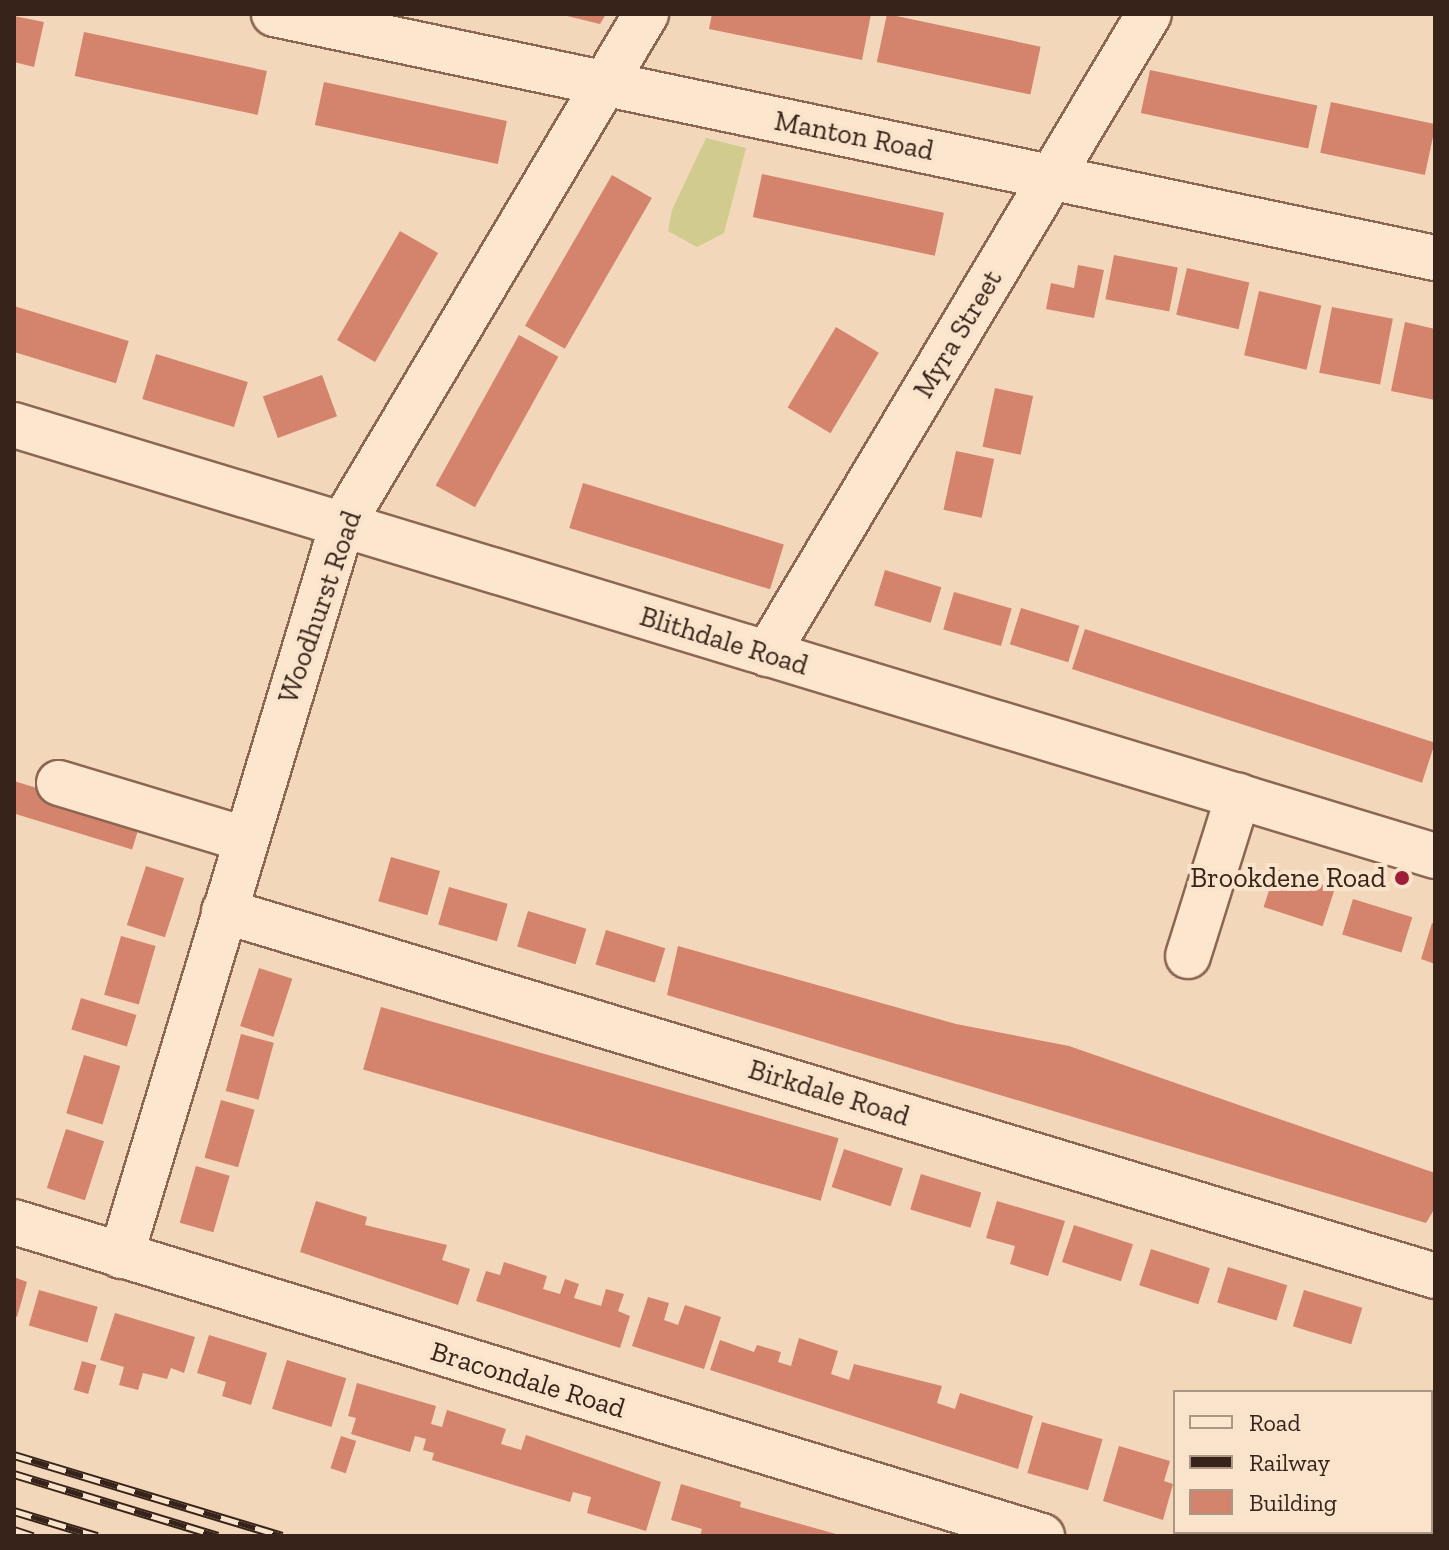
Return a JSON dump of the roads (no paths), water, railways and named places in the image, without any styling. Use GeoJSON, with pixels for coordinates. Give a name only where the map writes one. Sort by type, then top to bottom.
{"type":"FeatureCollection","features":[{"type":"Feature","properties":{"kind":"street","name":"Manton Road"},"geometry":{"type":"LineString","coordinates":[[274,14],[606,81],[1435,258]]}},
{"type":"Feature","properties":{"kind":"street","name":"Woodhurst Road"},"geometry":{"type":"LineString","coordinates":[[121,1256],[342,525],[646,14]]}},
{"type":"Feature","properties":{"kind":"street","name":"Myra Street"},"geometry":{"type":"LineString","coordinates":[[767,654],[1149,14]]}},
{"type":"Feature","properties":{"kind":"street","name":"Blithdale Road"},"geometry":{"type":"LineString","coordinates":[[15,430],[342,525],[1435,856]]}},
{"type":"Feature","properties":{"kind":"street"},"geometry":{"type":"LineString","coordinates":[[59,783],[245,839]]}},
{"type":"Feature","properties":{"kind":"street"},"geometry":{"type":"LineString","coordinates":[[1188,956],[1238,796]]}},
{"type":"Feature","properties":{"kind":"street","name":"Birkdale Road"},"geometry":{"type":"LineString","coordinates":[[224,911],[1435,1276]]}},
{"type":"Feature","properties":{"kind":"street","name":"Bracondale Road"},"geometry":{"type":"LineString","coordinates":[[14,1222],[1042,1536]]}},
{"type":"Feature","properties":{"kind":"railway"},"geometry":{"type":"LineString","coordinates":[[14,1455],[282,1536]]}},
{"type":"Feature","properties":{"kind":"railway"},"geometry":{"type":"LineString","coordinates":[[14,1474],[218,1536]]}},
{"type":"Feature","properties":{"kind":"railway"},"geometry":{"type":"LineString","coordinates":[[14,1511],[97,1536]]}},
{"type":"Feature","properties":{"kind":"railway"},"geometry":{"type":"LineString","coordinates":[[14,1530],[33,1536]]}},
{"type":"Feature","properties":{"kind":"place","name":"Brookdene Road"},"geometry":{"type":"Point","coordinates":[1402,878]}}]}
